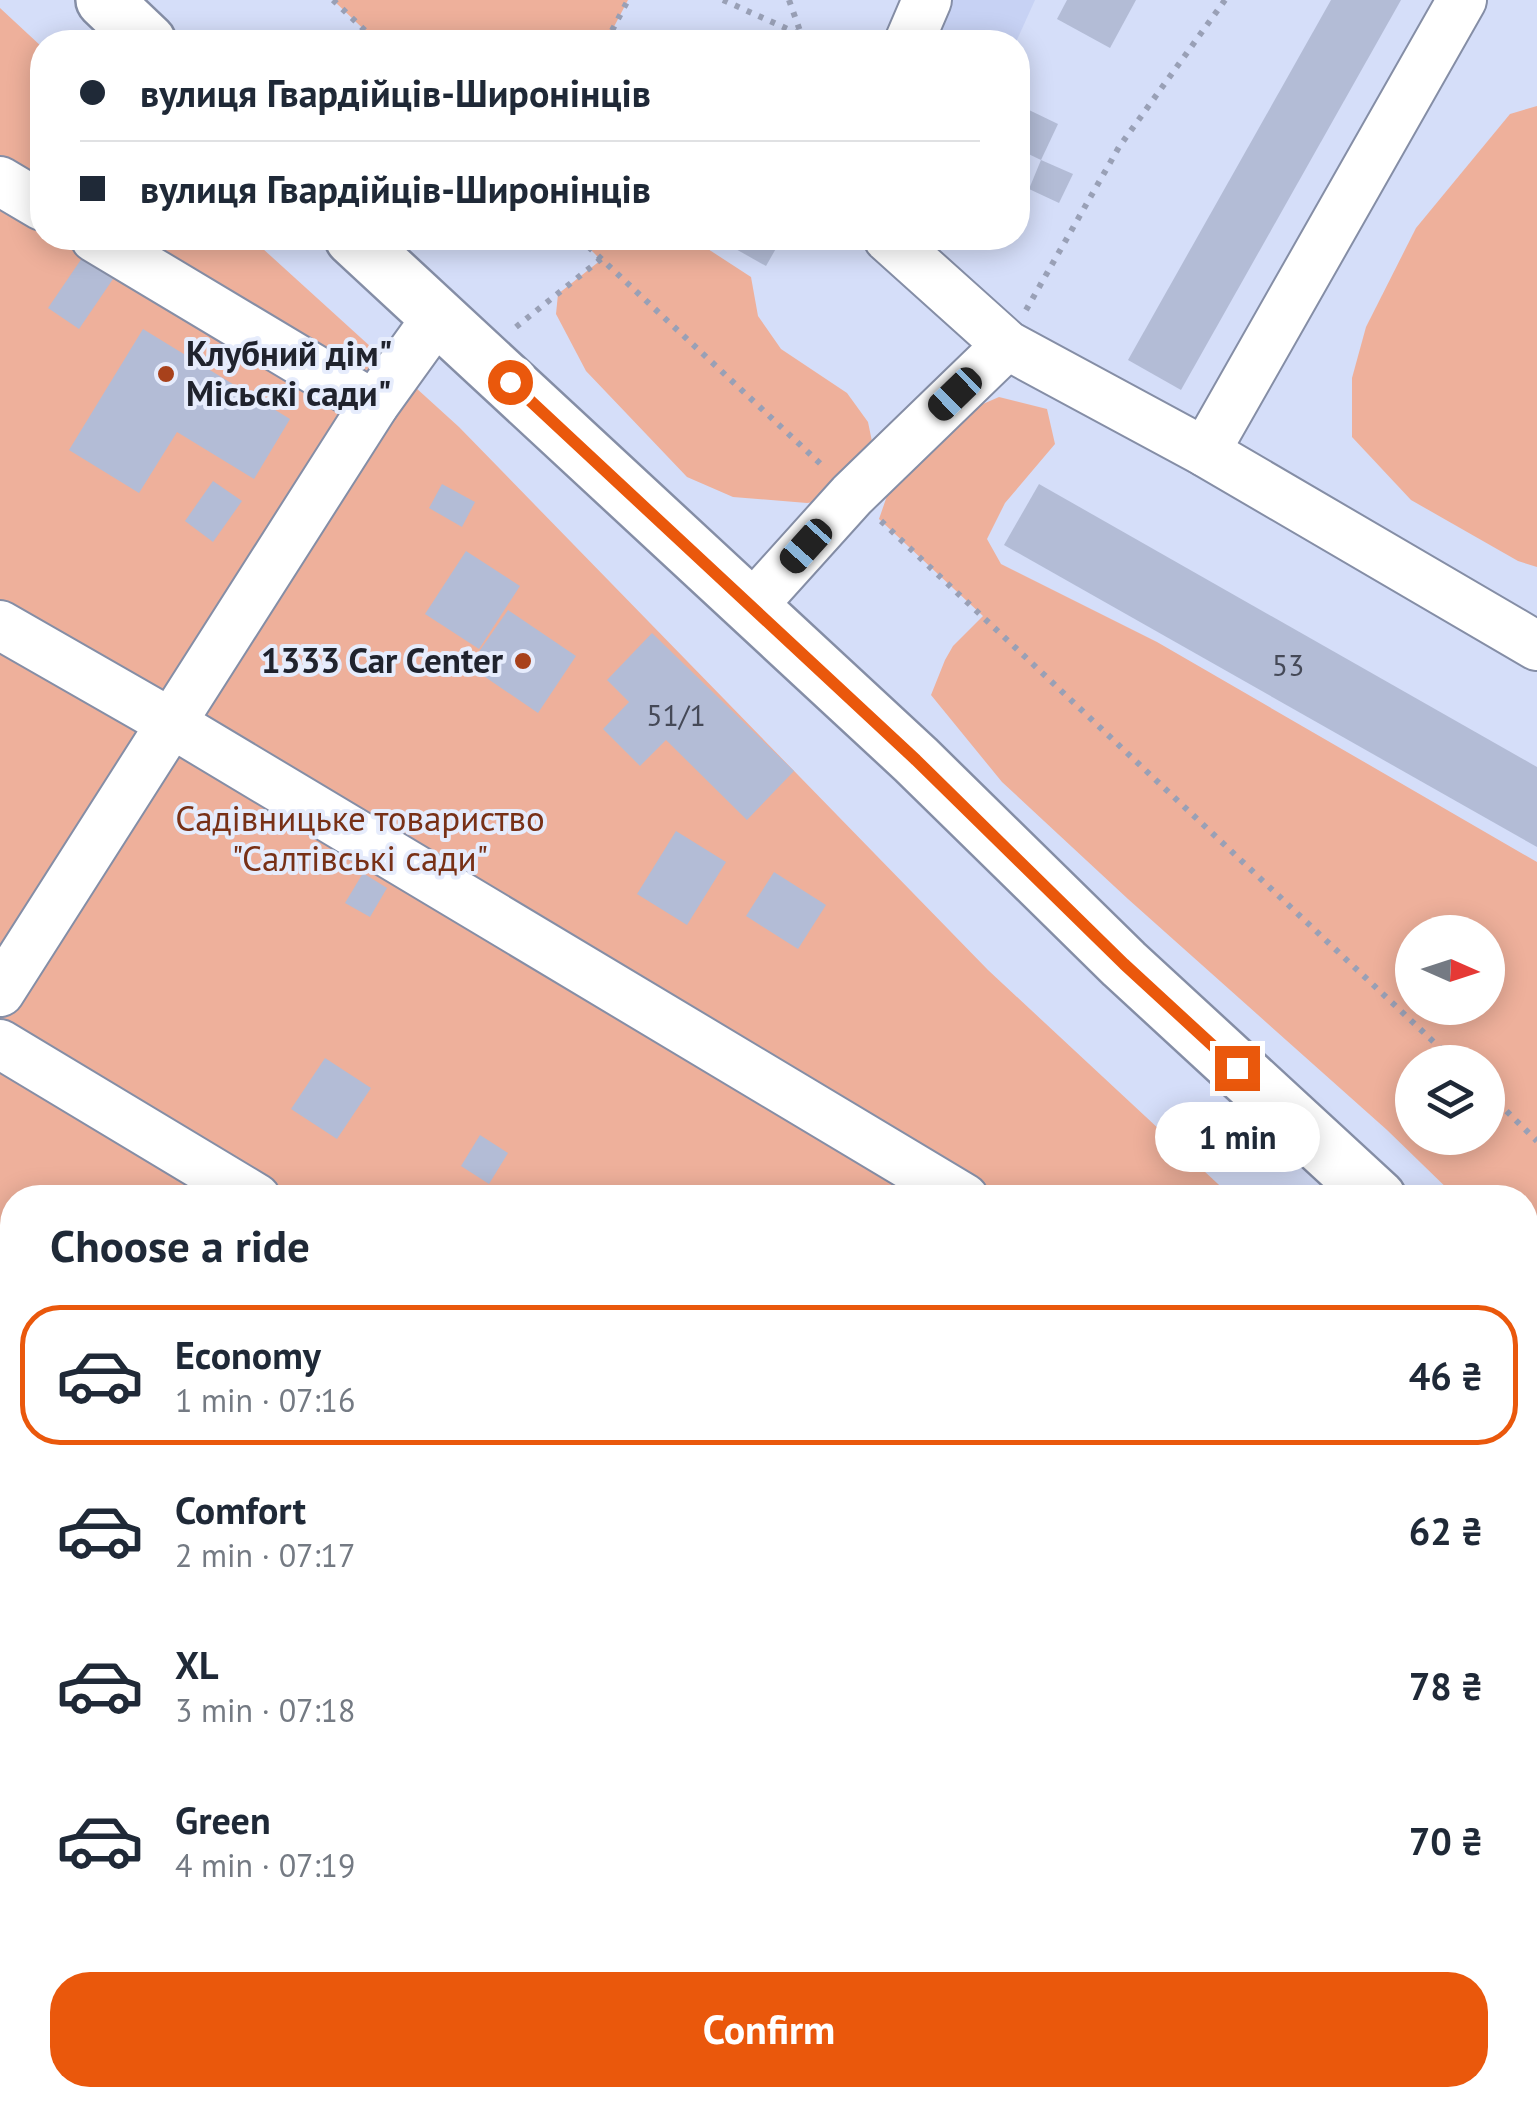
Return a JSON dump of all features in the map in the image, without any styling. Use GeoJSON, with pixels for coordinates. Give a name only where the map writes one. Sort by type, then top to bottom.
{"type":"FeatureCollection","features":[{"type":"Feature","properties":{"kind":"main road"},"geometry":{"type":"LineString","coordinates":[[104,0],[135,30]]}},
{"type":"Feature","properties":{"kind":"main road"},"geometry":{"type":"LineString","coordinates":[[366,250],[916,760],[1124,964],[1364,1185]]}},
{"type":"Feature","properties":{"kind":"street"},"geometry":{"type":"LineString","coordinates":[[914,30],[927,0]]}},
{"type":"Feature","properties":{"kind":"street"},"geometry":{"type":"LineString","coordinates":[[1205,452],[1462,0]]}},
{"type":"Feature","properties":{"kind":"street"},"geometry":{"type":"LineString","coordinates":[[0,180],[30,199]]}},
{"type":"Feature","properties":{"kind":"street"},"geometry":{"type":"LineString","coordinates":[[115,250],[374,405]]}},
{"type":"Feature","properties":{"kind":"street"},"geometry":{"type":"LineString","coordinates":[[901,250],[1007,344],[1205,452],[1537,646]]}},
{"type":"Feature","properties":{"kind":"street"},"geometry":{"type":"LineString","coordinates":[[0,992],[374,405],[438,316]]}},
{"type":"Feature","properties":{"kind":"street"},"geometry":{"type":"LineString","coordinates":[[751,607],[852,494],[1007,344]]}},
{"type":"Feature","properties":{"kind":"street"},"geometry":{"type":"LineString","coordinates":[[0,625],[171,723],[942,1185]]}},
{"type":"Feature","properties":{"kind":"street"},"geometry":{"type":"LineString","coordinates":[[0,1044],[234,1185]]}},
{"type":"Feature","properties":{"kind":"path"},"geometry":{"type":"LineString","coordinates":[[334,0],[365,30]]}},
{"type":"Feature","properties":{"kind":"path"},"geometry":{"type":"LineString","coordinates":[[612,30],[628,0]]}},
{"type":"Feature","properties":{"kind":"path"},"geometry":{"type":"LineString","coordinates":[[724,0],[785,30]]}},
{"type":"Feature","properties":{"kind":"path"},"geometry":{"type":"LineString","coordinates":[[788,0],[800,30]]}},
{"type":"Feature","properties":{"kind":"path"},"geometry":{"type":"LineString","coordinates":[[1007,344],[1119,147],[1225,0]]}},
{"type":"Feature","properties":{"kind":"path"},"geometry":{"type":"LineString","coordinates":[[592,250],[1437,1045]]}},
{"type":"Feature","properties":{"kind":"path"},"geometry":{"type":"LineString","coordinates":[[515,328],[602,259]]}},
{"type":"Feature","properties":{"kind":"path"},"geometry":{"type":"LineString","coordinates":[[1505,1110],[1537,1140]]}},
{"type":"Feature","properties":{"kind":"shaded area"},"geometry":{"type":"Polygon","coordinates":[[[925,0],[1035,0],[1021,30],[911,30],[925,0]]]}},
{"type":"Feature","properties":{"kind":"green space"},"geometry":{"type":"Polygon","coordinates":[[[333,0],[628,0],[612,30],[364,30],[333,0]]]}},
{"type":"Feature","properties":{"kind":"green space","name":"Садівницьке товариство \"Салтівські сади\""},"geometry":{"type":"Polygon","coordinates":[[[0,8],[30,36],[30,250],[264,250],[459,427],[988,970],[1219,1185],[0,1185],[0,8]]]}},
{"type":"Feature","properties":{"kind":"green space"},"geometry":{"type":"Polygon","coordinates":[[[1537,106],[1537,567],[1518,561],[1411,500],[1352,437],[1352,378],[1366,327],[1416,228],[1510,114],[1537,106]]]}},
{"type":"Feature","properties":{"kind":"green space"},"geometry":{"type":"Polygon","coordinates":[[[591,250],[709,250],[751,277],[758,316],[781,349],[847,393],[868,422],[875,456],[830,500],[807,503],[733,497],[687,477],[586,371],[556,314],[558,294],[601,260],[591,250]]]}},
{"type":"Feature","properties":{"kind":"green space"},"geometry":{"type":"Polygon","coordinates":[[[999,397],[1047,409],[1055,444],[1005,503],[987,539],[1001,564],[1157,642],[1537,862],[1537,1185],[1444,1185],[1413,1155],[1505,1155],[1505,1045],[1395,1045],[1395,1138],[1002,782],[931,695],[953,646],[983,616],[879,519],[888,493],[909,462],[962,413],[999,397]]]}},
{"type":"Feature","properties":{"kind":"building"},"geometry":{"type":"Polygon","coordinates":[[[1067,0],[1136,0],[1110,48],[1057,19],[1067,0]]]}},
{"type":"Feature","properties":{"kind":"building"},"geometry":{"type":"Polygon","coordinates":[[[1331,0],[1401,0],[1181,390],[1128,360],[1331,0]]]}},
{"type":"Feature","properties":{"kind":"building"},"geometry":{"type":"Polygon","coordinates":[[[1030,110],[1058,124],[1041,160],[1030,155],[1030,110]]]}},
{"type":"Feature","properties":{"kind":"building"},"geometry":{"type":"Polygon","coordinates":[[[1041,160],[1073,174],[1059,203],[1030,187],[1041,160]]]}},
{"type":"Feature","properties":{"kind":"building"},"geometry":{"type":"Polygon","coordinates":[[[737,250],[775,250],[766,266],[737,250]]]}},
{"type":"Feature","properties":{"kind":"building"},"geometry":{"type":"Polygon","coordinates":[[[82,258],[113,279],[79,329],[48,308],[82,258]]]}},
{"type":"Feature","properties":{"kind":"building","name":"Клубний дім\" Місьскі сади\""},"geometry":{"type":"Polygon","coordinates":[[[143,329],[290,419],[254,479],[177,432],[139,493],[69,450],[143,329]]]}},
{"type":"Feature","properties":{"kind":"building"},"geometry":{"type":"Polygon","coordinates":[[[213,481],[242,501],[213,542],[185,521],[213,481]]]}},
{"type":"Feature","properties":{"kind":"building"},"geometry":{"type":"Polygon","coordinates":[[[442,484],[475,502],[462,527],[429,508],[442,484]]]}},
{"type":"Feature","properties":{"kind":"building"},"geometry":{"type":"Polygon","coordinates":[[[1039,484],[1537,767],[1537,847],[1004,545],[1039,484]]]}},
{"type":"Feature","properties":{"kind":"building"},"geometry":{"type":"Polygon","coordinates":[[[466,551],[520,586],[479,649],[425,614],[466,551]]]}},
{"type":"Feature","properties":{"kind":"building","name":"1333 Car Center"},"geometry":{"type":"Polygon","coordinates":[[[508,610],[576,656],[538,713],[469,666],[508,610]]]}},
{"type":"Feature","properties":{"kind":"building"},"geometry":{"type":"Polygon","coordinates":[[[652,633],[794,771],[747,820],[666,740],[640,766],[603,729],[629,702],[607,680],[652,633]]]}},
{"type":"Feature","properties":{"kind":"building"},"geometry":{"type":"Polygon","coordinates":[[[676,831],[726,862],[687,925],[637,894],[676,831]]]}},
{"type":"Feature","properties":{"kind":"building"},"geometry":{"type":"Polygon","coordinates":[[[774,872],[826,905],[798,949],[746,916],[774,872]]]}},
{"type":"Feature","properties":{"kind":"building"},"geometry":{"type":"Polygon","coordinates":[[[363,873],[387,888],[370,917],[345,903],[363,873]]]}},
{"type":"Feature","properties":{"kind":"building"},"geometry":{"type":"Polygon","coordinates":[[[325,1058],[371,1088],[337,1139],[291,1109],[325,1058]]]}},
{"type":"Feature","properties":{"kind":"building"},"geometry":{"type":"Polygon","coordinates":[[[480,1135],[508,1153],[489,1184],[461,1166],[480,1135]]]}},
{"type":"Feature","properties":{"kind":"place","name":"Клубний дім\" Місьскі сади\""},"geometry":{"type":"Point","coordinates":[166,374]}},
{"type":"Feature","properties":{"kind":"place","name":"1333 Car Center"},"geometry":{"type":"Point","coordinates":[523,661]}},
{"type":"Feature","properties":{"kind":"route"},"geometry":{"type":"LineString","coordinates":[[510,382],[916,760],[1124,964],[1237,1068]]}}]}
